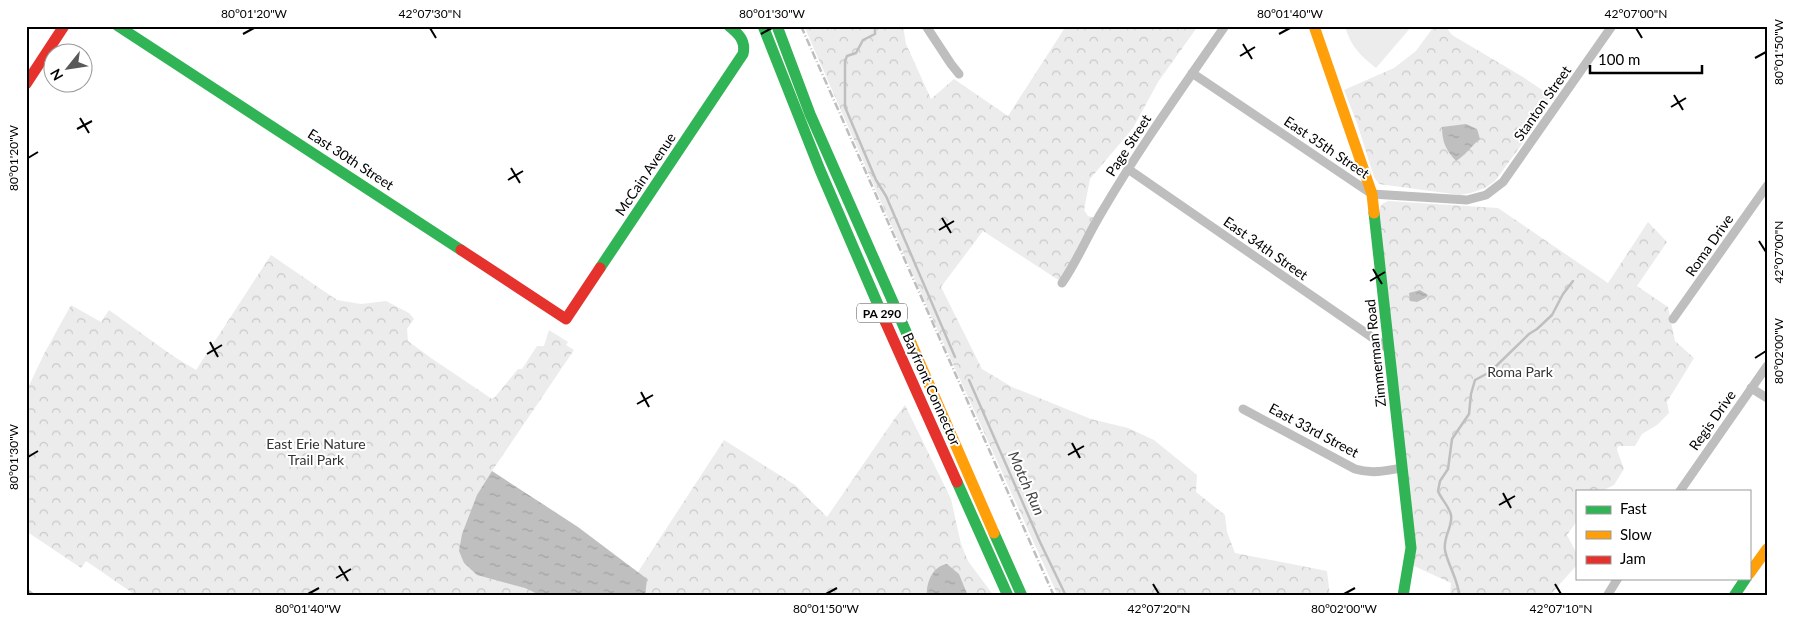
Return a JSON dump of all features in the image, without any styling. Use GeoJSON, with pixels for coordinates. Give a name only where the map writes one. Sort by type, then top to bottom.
{"type":"FeatureCollection","features":[{"type":"Feature","properties":{"kind":"main road"},"geometry":{"type":"LineString","coordinates":[[26,84],[64,26]]}},
{"type":"Feature","properties":{"kind":"main road","name":"East 30th Street"},"geometry":{"type":"LineString","coordinates":[[118,26],[566,319]]}},
{"type":"Feature","properties":{"kind":"main road","name":"McCain Avenue"},"geometry":{"type":"LineString","coordinates":[[566,319],[742,54],[744,44],[738,33],[728,26]]}},
{"type":"Feature","properties":{"kind":"main road","name":"Bayfront Connector"},"geometry":{"type":"LineString","coordinates":[[763,26],[823,178],[1008,596]]}},
{"type":"Feature","properties":{"kind":"main road","name":"Bayfront Connector"},"geometry":{"type":"LineString","coordinates":[[777,26],[810,114],[1022,596]]}},
{"type":"Feature","properties":{"kind":"main road","name":"Zimmerman Road"},"geometry":{"type":"LineString","coordinates":[[1314,26],[1372,194],[1410,548],[1403,596]]}},
{"type":"Feature","properties":{"kind":"main road"},"geometry":{"type":"LineString","coordinates":[[1750,573],[1767,549]]}},
{"type":"Feature","properties":{"kind":"main road"},"geometry":{"type":"LineString","coordinates":[[1734,596],[1745,580]]}},
{"type":"Feature","properties":{"kind":"street"},"geometry":{"type":"LineString","coordinates":[[926,26],[950,64],[959,74]]}},
{"type":"Feature","properties":{"kind":"street","name":"Page Street"},"geometry":{"type":"LineString","coordinates":[[1062,283],[1073,267],[1102,212],[1128,169],[1225,26]]}},
{"type":"Feature","properties":{"kind":"street","name":"Stanton Street"},"geometry":{"type":"LineString","coordinates":[[1490,193],[1500,185],[1512,169],[1612,26]]}},
{"type":"Feature","properties":{"kind":"street","name":"East 35th Street"},"geometry":{"type":"LineString","coordinates":[[1192,73],[1372,194],[1460,201],[1475,199],[1490,193]]}},
{"type":"Feature","properties":{"kind":"street","name":"East 34th Street"},"geometry":{"type":"LineString","coordinates":[[1128,169],[1389,349]]}},
{"type":"Feature","properties":{"kind":"street","name":"Roma Drive"},"geometry":{"type":"LineString","coordinates":[[1673,319],[1767,187]]}},
{"type":"Feature","properties":{"kind":"street","name":"Regis Drive"},"geometry":{"type":"LineString","coordinates":[[1681,490],[1767,366]]}},
{"type":"Feature","properties":{"kind":"street"},"geometry":{"type":"LineString","coordinates":[[1751,388],[1767,398]]}},
{"type":"Feature","properties":{"kind":"street","name":"East 33rd Street"},"geometry":{"type":"LineString","coordinates":[[1243,409],[1355,470],[1377,472],[1402,468]]}},
{"type":"Feature","properties":{"kind":"street"},"geometry":{"type":"LineString","coordinates":[[1607,596],[1617,580]]}},
{"type":"Feature","properties":{"kind":"street"},"geometry":{"type":"LineString","coordinates":[[26,593],[30,596]]}},
{"type":"Feature","properties":{"kind":"green space"},"geometry":{"type":"Polygon","coordinates":[[[804,26],[903,26],[906,44],[931,99],[954,79],[1008,116],[1066,26],[1198,26],[1158,82],[1133,128],[1090,179],[1084,210],[1088,216],[1095,218],[1060,281],[983,231],[941,287],[982,369],[1012,387],[1091,419],[1128,428],[1154,440],[1197,475],[1196,492],[1225,515],[1227,532],[1235,553],[1327,571],[1330,596],[1058,596],[925,302],[804,26]]]}},
{"type":"Feature","properties":{"kind":"green space"},"geometry":{"type":"Polygon","coordinates":[[[1345,26],[1412,26],[1376,68],[1357,50],[1345,26]]]}},
{"type":"Feature","properties":{"kind":"green space"},"geometry":{"type":"Polygon","coordinates":[[[1446,27],[1452,35],[1551,96],[1522,144],[1495,181],[1485,188],[1460,195],[1379,184],[1374,177],[1357,123],[1344,90],[1394,68],[1416,51],[1432,29],[1446,27]]]}},
{"type":"Feature","properties":{"kind":"green space","name":"Roma Park"},"geometry":{"type":"Polygon","coordinates":[[[1388,201],[1498,208],[1608,283],[1648,222],[1667,242],[1637,286],[1668,307],[1675,341],[1694,358],[1667,402],[1669,413],[1657,425],[1642,434],[1635,446],[1618,446],[1617,450],[1624,469],[1614,485],[1604,490],[1576,490],[1576,522],[1567,535],[1576,552],[1576,566],[1549,596],[1450,596],[1451,583],[1414,566],[1379,210],[1382,204],[1388,201]]]}},
{"type":"Feature","properties":{"kind":"green space","name":"East Erie Nature Trail Park"},"geometry":{"type":"Polygon","coordinates":[[[271,255],[337,300],[361,304],[386,301],[409,313],[414,319],[407,329],[408,341],[492,399],[518,369],[522,369],[537,346],[544,346],[549,330],[568,342],[566,345],[574,350],[492,471],[638,572],[724,440],[795,485],[827,517],[905,405],[951,499],[961,544],[968,561],[994,596],[140,596],[134,594],[86,561],[81,568],[26,531],[26,392],[71,305],[101,322],[109,310],[173,356],[196,370],[271,255]]]}},
{"type":"Feature","properties":{"kind":"water"},"geometry":{"type":"Polygon","coordinates":[[[1466,124],[1477,129],[1480,139],[1456,161],[1445,146],[1442,127],[1466,124]]]}},
{"type":"Feature","properties":{"kind":"water"},"geometry":{"type":"Polygon","coordinates":[[[1420,290],[1428,295],[1427,297],[1417,302],[1410,301],[1409,293],[1420,290]]]}},
{"type":"Feature","properties":{"kind":"water"},"geometry":{"type":"Polygon","coordinates":[[[492,471],[578,527],[647,579],[645,596],[542,596],[525,588],[477,575],[464,563],[459,551],[462,534],[477,495],[492,471]]]}},
{"type":"Feature","properties":{"kind":"water"},"geometry":{"type":"Polygon","coordinates":[[[947,564],[959,574],[968,596],[927,596],[929,580],[934,571],[947,564]]]}},
{"type":"Feature","properties":{"kind":"waterway"},"geometry":{"type":"LineString","coordinates":[[875,26],[875,34],[863,40],[856,53],[847,56],[845,61],[845,107],[876,180],[886,196],[955,357]]}},
{"type":"Feature","properties":{"kind":"waterway","name":"Motch Run"},"geometry":{"type":"LineString","coordinates":[[1459,596],[1459,590],[1445,550],[1445,540],[1451,524],[1451,515],[1438,491],[1440,481],[1448,469],[1452,439],[1469,414],[1471,394],[1475,380],[1490,372],[1529,334],[1552,315],[1563,294],[1573,281]]}},
{"type":"Feature","properties":{"kind":"waterway","name":"Motch Run"},"geometry":{"type":"LineString","coordinates":[[969,380],[1040,542],[1066,596]]}},
{"type":"Feature","properties":{"kind":"railway"},"geometry":{"type":"LineString","coordinates":[[801,26],[1054,596]]}},
{"type":"Feature","properties":{"kind":"traffic: fast"},"geometry":{"type":"LineString","coordinates":[[118,26],[461,250]]}},
{"type":"Feature","properties":{"kind":"traffic: fast"},"geometry":{"type":"LineString","coordinates":[[600,268],[743,54],[743,42],[729,26]]}},
{"type":"Feature","properties":{"kind":"traffic: fast"},"geometry":{"type":"LineString","coordinates":[[763,26],[820,170],[885,321]]}},
{"type":"Feature","properties":{"kind":"traffic: fast"},"geometry":{"type":"LineString","coordinates":[[777,26],[810,114],[911,343]]}},
{"type":"Feature","properties":{"kind":"traffic: fast"},"geometry":{"type":"LineString","coordinates":[[1374,213],[1411,548],[1403,596]]}},
{"type":"Feature","properties":{"kind":"traffic: fast"},"geometry":{"type":"LineString","coordinates":[[957,482],[1008,596]]}},
{"type":"Feature","properties":{"kind":"traffic: fast"},"geometry":{"type":"LineString","coordinates":[[994,533],[1022,596]]}},
{"type":"Feature","properties":{"kind":"traffic: fast"},"geometry":{"type":"LineString","coordinates":[[1734,596],[1745,580]]}},
{"type":"Feature","properties":{"kind":"traffic: slow"},"geometry":{"type":"LineString","coordinates":[[1314,26],[1372,194],[1374,213]]}},
{"type":"Feature","properties":{"kind":"traffic: slow"},"geometry":{"type":"LineString","coordinates":[[911,343],[994,533]]}},
{"type":"Feature","properties":{"kind":"traffic: slow"},"geometry":{"type":"LineString","coordinates":[[1750,573],[1767,549]]}},
{"type":"Feature","properties":{"kind":"traffic: jam"},"geometry":{"type":"LineString","coordinates":[[26,84],[64,26]]}},
{"type":"Feature","properties":{"kind":"traffic: jam"},"geometry":{"type":"LineString","coordinates":[[461,250],[566,319],[600,268]]}},
{"type":"Feature","properties":{"kind":"traffic: jam"},"geometry":{"type":"LineString","coordinates":[[885,321],[957,482]]}}]}
